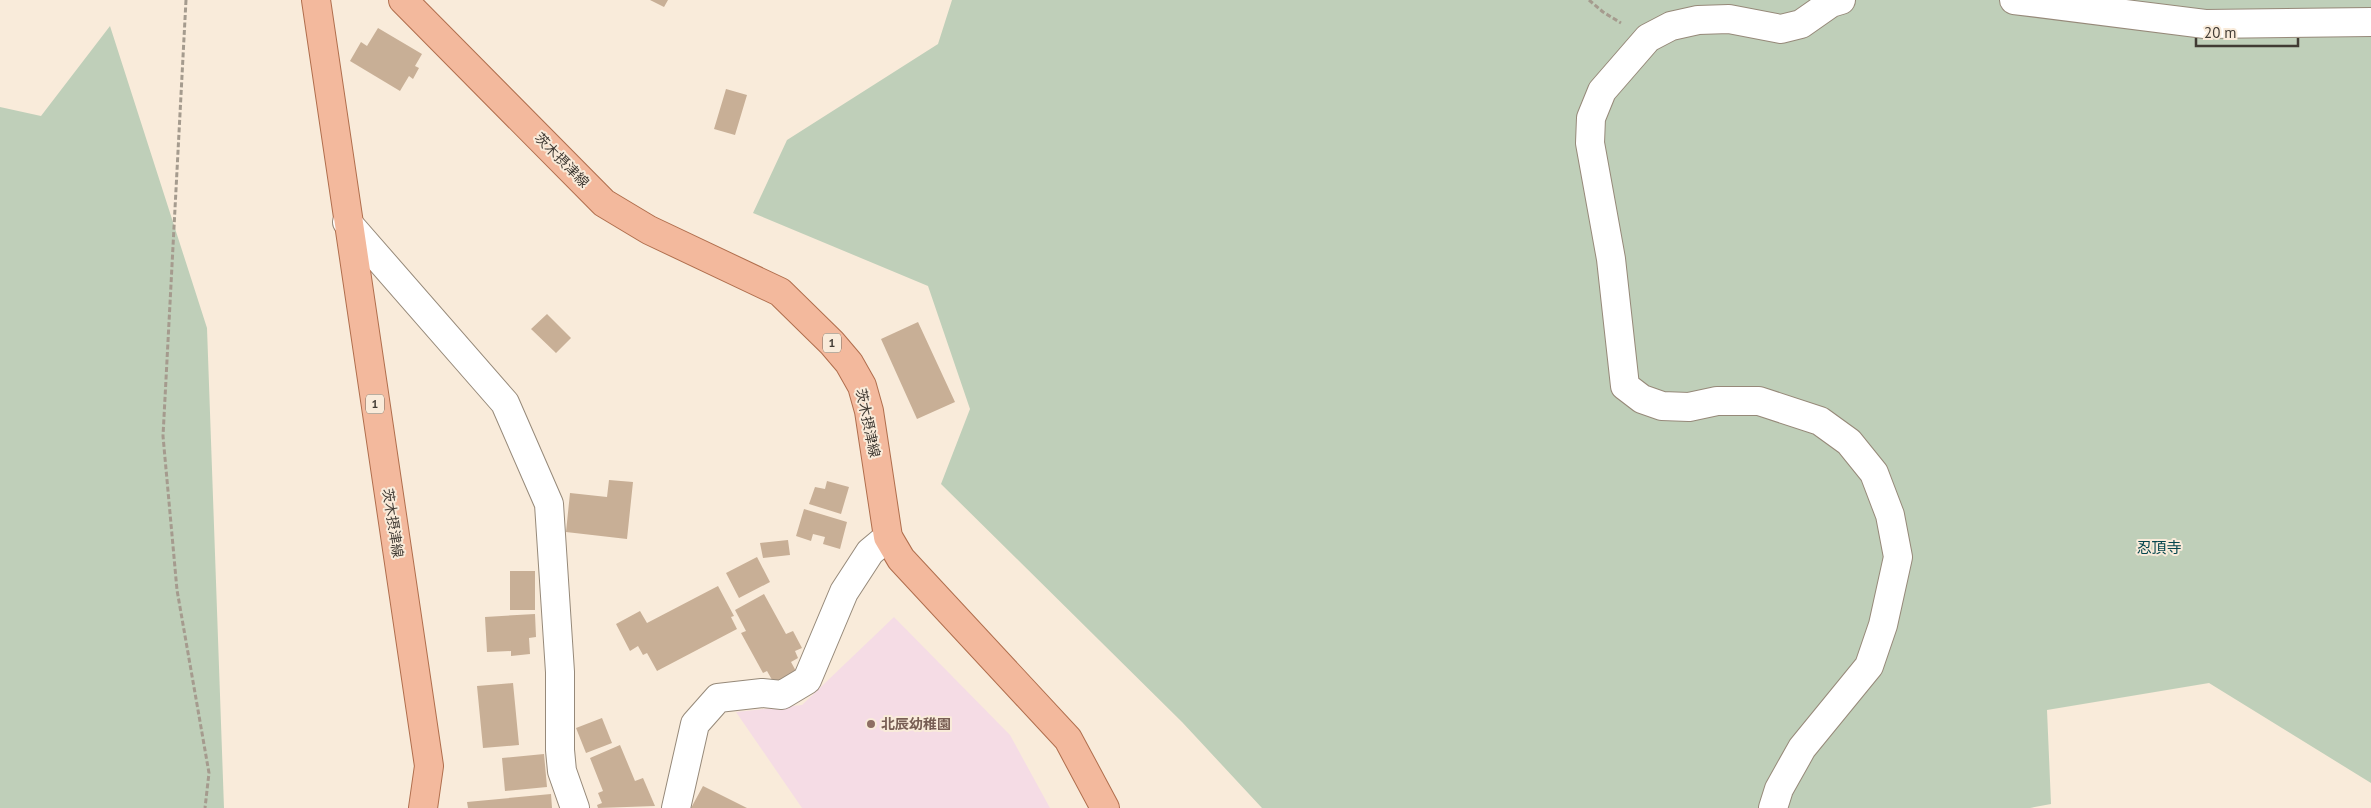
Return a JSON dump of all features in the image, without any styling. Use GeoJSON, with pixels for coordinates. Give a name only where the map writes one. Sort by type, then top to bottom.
{"type":"FeatureCollection","features":[{"type":"Feature","properties":{"kind":"main road","name":"茨木摂津線"},"geometry":{"type":"LineString","coordinates":[[316,0],[347,222],[429,766],[423,808]]}},
{"type":"Feature","properties":{"kind":"main road","name":"茨木摂津線"},"geometry":{"type":"LineString","coordinates":[[403,0],[604,203],[649,230],[780,292],[832,343],[849,363],[862,386],[869,411],[888,538],[901,559],[1068,739],[1105,808]]}},
{"type":"Feature","properties":{"kind":"street"},"geometry":{"type":"LineString","coordinates":[[1773,808],[1779,788],[1802,748],[1868,666],[1883,625],[1898,557],[1890,515],[1874,473],[1849,442],[1820,421],[1759,401],[1717,401],[1689,407],[1662,406],[1642,399],[1625,386],[1611,259],[1590,143],[1591,118],[1602,91],[1648,38],[1671,26],[1698,20],[1729,18],[1781,29],[1802,24],[1831,3],[1841,0]]}},
{"type":"Feature","properties":{"kind":"street"},"geometry":{"type":"LineString","coordinates":[[2014,0],[2205,24],[2371,22]]}},
{"type":"Feature","properties":{"kind":"street"},"geometry":{"type":"LineString","coordinates":[[347,222],[505,403],[549,504],[560,672],[560,750],[562,771],[574,808]]}},
{"type":"Feature","properties":{"kind":"street"},"geometry":{"type":"LineString","coordinates":[[676,808],[695,724],[718,698],[762,693],[782,695],[807,680],[844,592],[870,552],[888,538]]}},
{"type":"Feature","properties":{"kind":"path"},"geometry":{"type":"LineString","coordinates":[[186,0],[163,436],[177,590],[209,773],[205,808]]}},
{"type":"Feature","properties":{"kind":"path"},"geometry":{"type":"LineString","coordinates":[[1589,0],[1603,12],[1648,38]]}},
{"type":"Feature","properties":{"kind":"shaded area","name":"北辰幼稚園"},"geometry":{"type":"Polygon","coordinates":[[[894,617],[1010,735],[1050,808],[802,808],[736,712],[802,705],[894,617]]]}},
{"type":"Feature","properties":{"kind":"green space"},"geometry":{"type":"Polygon","coordinates":[[[952,0],[2371,0],[2371,783],[2209,683],[2047,710],[2051,804],[2030,808],[1262,808],[1182,722],[941,484],[970,409],[928,286],[753,213],[787,140],[938,44],[952,0]]]}},
{"type":"Feature","properties":{"kind":"green space"},"geometry":{"type":"Polygon","coordinates":[[[110,26],[207,328],[224,808],[0,808],[0,107],[41,116],[110,26]]]}},
{"type":"Feature","properties":{"kind":"building"},"geometry":{"type":"Polygon","coordinates":[[[650,0],[668,0],[664,7],[650,0]]]}},
{"type":"Feature","properties":{"kind":"building"},"geometry":{"type":"Polygon","coordinates":[[[378,28],[422,54],[415,66],[419,68],[413,79],[409,76],[400,91],[350,61],[361,42],[367,46],[378,28]]]}},
{"type":"Feature","properties":{"kind":"building"},"geometry":{"type":"Polygon","coordinates":[[[726,89],[747,95],[735,135],[714,129],[726,89]]]}},
{"type":"Feature","properties":{"kind":"building"},"geometry":{"type":"Polygon","coordinates":[[[547,314],[571,338],[556,353],[531,329],[547,314]]]}},
{"type":"Feature","properties":{"kind":"building"},"geometry":{"type":"Polygon","coordinates":[[[918,322],[955,402],[917,419],[881,339],[918,322]]]}},
{"type":"Feature","properties":{"kind":"building"},"geometry":{"type":"Polygon","coordinates":[[[609,480],[633,482],[627,539],[566,532],[570,493],[607,497],[609,480]]]}},
{"type":"Feature","properties":{"kind":"building"},"geometry":{"type":"Polygon","coordinates":[[[827,481],[849,487],[841,514],[809,504],[815,487],[825,489],[827,481]]]}},
{"type":"Feature","properties":{"kind":"building"},"geometry":{"type":"Polygon","coordinates":[[[804,509],[847,522],[840,549],[823,544],[825,537],[813,534],[811,541],[796,536],[804,509]]]}},
{"type":"Feature","properties":{"kind":"building"},"geometry":{"type":"Polygon","coordinates":[[[788,540],[790,555],[763,558],[760,543],[788,540]]]}},
{"type":"Feature","properties":{"kind":"building"},"geometry":{"type":"Polygon","coordinates":[[[757,557],[770,582],[739,598],[726,573],[757,557]]]}},
{"type":"Feature","properties":{"kind":"building"},"geometry":{"type":"Polygon","coordinates":[[[510,571],[535,571],[535,610],[510,610],[510,571]]]}},
{"type":"Feature","properties":{"kind":"building"},"geometry":{"type":"Polygon","coordinates":[[[718,586],[734,616],[731,617],[737,629],[657,671],[647,653],[643,655],[638,646],[630,651],[616,624],[640,611],[647,623],[718,586]]]}},
{"type":"Feature","properties":{"kind":"building"},"geometry":{"type":"Polygon","coordinates":[[[764,594],[786,634],[793,631],[802,648],[795,651],[798,658],[791,662],[797,673],[775,685],[767,671],[763,673],[741,633],[746,631],[735,610],[764,594]]]}},
{"type":"Feature","properties":{"kind":"building"},"geometry":{"type":"Polygon","coordinates":[[[535,614],[536,637],[529,638],[530,654],[511,656],[511,651],[487,652],[485,617],[535,614]]]}},
{"type":"Feature","properties":{"kind":"building"},"geometry":{"type":"Polygon","coordinates":[[[513,683],[519,745],[483,748],[477,686],[513,683]]]}},
{"type":"Feature","properties":{"kind":"building"},"geometry":{"type":"Polygon","coordinates":[[[602,718],[612,743],[586,753],[576,728],[602,718]]]}},
{"type":"Feature","properties":{"kind":"building"},"geometry":{"type":"Polygon","coordinates":[[[620,745],[635,781],[643,778],[655,806],[598,808],[597,805],[602,803],[598,793],[603,791],[590,758],[620,745]]]}},
{"type":"Feature","properties":{"kind":"building"},"geometry":{"type":"Polygon","coordinates":[[[544,754],[547,787],[505,791],[502,758],[544,754]]]}},
{"type":"Feature","properties":{"kind":"building"},"geometry":{"type":"Polygon","coordinates":[[[703,786],[747,808],[691,808],[703,786]]]}},
{"type":"Feature","properties":{"kind":"building"},"geometry":{"type":"Polygon","coordinates":[[[551,794],[552,808],[468,808],[467,802],[551,794]]]}},
{"type":"Feature","properties":{"kind":"place","name":"北辰幼稚園"},"geometry":{"type":"Point","coordinates":[871,724]}},
{"type":"Feature","properties":{"kind":"district","name":"忍頂寺"},"geometry":{"type":"Point","coordinates":[2159,548]}}]}
